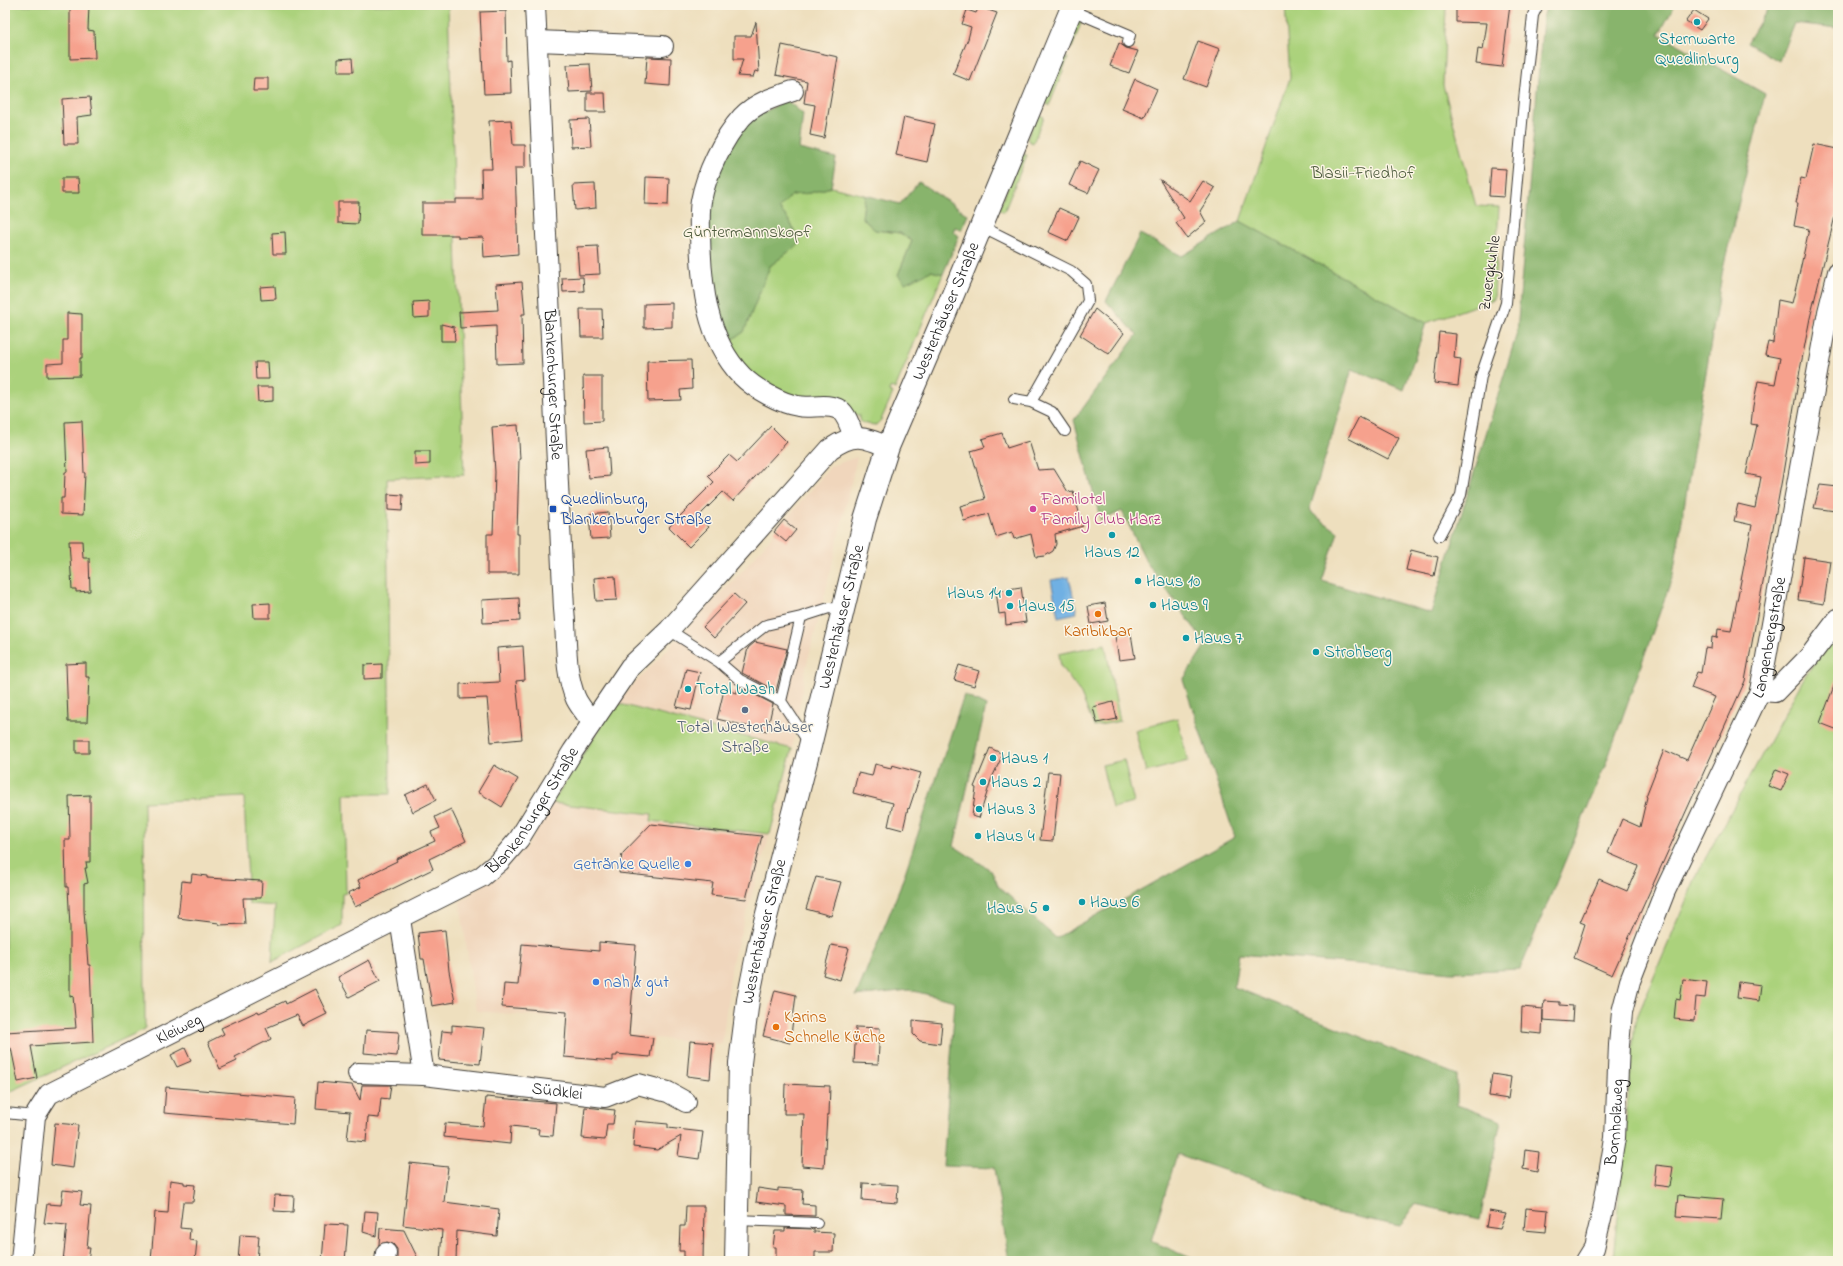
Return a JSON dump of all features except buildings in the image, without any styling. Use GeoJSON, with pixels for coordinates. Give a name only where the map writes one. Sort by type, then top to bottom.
{"type":"FeatureCollection","features":[{"type":"Feature","properties":{"kind":"main road","name":"Westerhäuser Straße"},"geometry":{"type":"LineString","coordinates":[[736,1261],[740,1063],[748,1000],[759,945],[810,746],[865,519],[888,446],[1072,7]]}},
{"type":"Feature","properties":{"kind":"street","name":"Blankenburger Straße"},"geometry":{"type":"LineString","coordinates":[[535,5],[564,609],[568,663],[577,699],[592,722]]}},
{"type":"Feature","properties":{"kind":"street"},"geometry":{"type":"LineString","coordinates":[[536,41],[663,46]]}},
{"type":"Feature","properties":{"kind":"street"},"geometry":{"type":"LineString","coordinates":[[792,92],[768,98],[742,117],[726,140],[712,166],[701,200],[699,218],[700,253],[704,294],[716,337],[727,358],[743,377],[766,395],[798,406],[824,406],[840,410],[846,417],[854,437],[888,446]]}},
{"type":"Feature","properties":{"kind":"street","name":"Langenbergstraße"},"geometry":{"type":"LineString","coordinates":[[1630,981],[1668,884],[1760,691],[1828,312],[1838,272]]}},
{"type":"Feature","properties":{"kind":"street","name":"Blankenburger Straße"},"geometry":{"type":"LineString","coordinates":[[462,888],[481,877],[500,861],[518,839],[592,722],[630,667],[669,630],[830,449],[841,441],[854,437]]}},
{"type":"Feature","properties":{"kind":"street"},"geometry":{"type":"LineString","coordinates":[[1760,691],[1775,692],[1810,656],[1838,620]]}},
{"type":"Feature","properties":{"kind":"street","name":"Kleiweg"},"geometry":{"type":"LineString","coordinates":[[21,1261],[35,1116],[49,1094],[462,888]]}},
{"type":"Feature","properties":{"kind":"street"},"geometry":{"type":"LineString","coordinates":[[400,919],[424,1075]]}},
{"type":"Feature","properties":{"kind":"street","name":"Bornholzweg"},"geometry":{"type":"LineString","coordinates":[[1592,1257],[1603,1210],[1615,1138],[1622,1012],[1630,981]]}},
{"type":"Feature","properties":{"kind":"street","name":"Südklei"},"geometry":{"type":"LineString","coordinates":[[358,1073],[424,1075],[605,1097],[638,1084],[668,1092],[686,1102]]}},
{"type":"Feature","properties":{"kind":"lane","name":"Zwergkuhle"},"geometry":{"type":"LineString","coordinates":[[1439,536],[1461,495],[1481,376],[1506,303],[1533,15],[1538,5]]}},
{"type":"Feature","properties":{"kind":"lane"},"geometry":{"type":"LineString","coordinates":[[1072,7],[1130,35],[1128,42]]}},
{"type":"Feature","properties":{"kind":"lane"},"geometry":{"type":"LineString","coordinates":[[981,226],[1071,271],[1086,284],[1088,301],[1031,402]]}},
{"type":"Feature","properties":{"kind":"lane"},"geometry":{"type":"LineString","coordinates":[[1014,400],[1031,402],[1052,412],[1065,431]]}},
{"type":"Feature","properties":{"kind":"lane"},"geometry":{"type":"LineString","coordinates":[[719,662],[766,625],[801,617],[829,608],[843,609]]}},
{"type":"Feature","properties":{"kind":"lane"},"geometry":{"type":"LineString","coordinates":[[781,701],[801,617]]}},
{"type":"Feature","properties":{"kind":"lane"},"geometry":{"type":"LineString","coordinates":[[669,630],[719,662],[740,680],[781,701],[810,746]]}},
{"type":"Feature","properties":{"kind":"lane"},"geometry":{"type":"LineString","coordinates":[[5,1113],[35,1116]]}},
{"type":"Feature","properties":{"kind":"lane"},"geometry":{"type":"LineString","coordinates":[[736,1220],[817,1223]]}},
{"type":"Feature","properties":{"kind":"shaded area"},"geometry":{"type":"Polygon","coordinates":[[[857,457],[826,590],[806,667],[792,749],[616,703],[744,569],[831,466],[857,457]]]}},
{"type":"Feature","properties":{"kind":"shaded area"},"geometry":{"type":"Polygon","coordinates":[[[552,803],[652,814],[652,821],[770,834],[732,962],[722,1044],[631,1036],[631,1024],[476,1011],[460,902],[496,876],[528,845],[552,803]]]}},
{"type":"Feature","properties":{"kind":"green space"},"geometry":{"type":"Polygon","coordinates":[[[5,5],[448,5],[464,475],[387,479],[390,794],[344,794],[346,893],[342,894],[342,925],[272,962],[275,906],[249,904],[244,797],[144,802],[145,1029],[5,1094],[5,5]]]}},
{"type":"Feature","properties":{"kind":"green space","name":"Blasii-Friedhof"},"geometry":{"type":"Polygon","coordinates":[[[1285,5],[1446,5],[1443,85],[1476,206],[1499,207],[1494,299],[1426,323],[1240,221],[1290,78],[1285,5]]]}},
{"type":"Feature","properties":{"kind":"green space"},"geometry":{"type":"Polygon","coordinates":[[[1547,5],[1675,5],[1659,34],[1765,94],[1723,268],[1673,575],[1608,758],[1520,969],[1452,972],[1239,954],[1234,987],[1457,1075],[1457,1105],[1501,1121],[1480,1219],[1415,1204],[1400,1226],[1322,1210],[1285,1191],[1177,1154],[1151,1241],[1198,1261],[1009,1261],[994,1168],[943,1166],[955,1001],[909,990],[856,996],[900,888],[964,695],[986,706],[954,846],[992,871],[998,886],[1056,938],[1235,837],[1183,680],[1206,644],[1147,563],[1122,511],[1101,521],[1074,420],[1137,335],[1106,301],[1140,234],[1182,256],[1240,221],[1426,323],[1404,390],[1352,369],[1309,511],[1338,532],[1322,581],[1431,613],[1517,333],[1543,18],[1547,5]]]}},
{"type":"Feature","properties":{"kind":"green space"},"geometry":{"type":"Polygon","coordinates":[[[1770,5],[1838,5],[1838,28],[1794,23],[1779,61],[1747,43],[1770,5]]]}},
{"type":"Feature","properties":{"kind":"green space"},"geometry":{"type":"Polygon","coordinates":[[[1079,19],[1082,20],[1072,48],[1068,46],[1079,19]]]}},
{"type":"Feature","properties":{"kind":"green space"},"geometry":{"type":"Polygon","coordinates":[[[1062,58],[1068,58],[1049,106],[1044,101],[1062,58]]]}},
{"type":"Feature","properties":{"kind":"green space","name":"Güntermannskopf"},"geometry":{"type":"Polygon","coordinates":[[[786,100],[803,114],[799,149],[836,158],[831,187],[810,193],[792,195],[779,208],[790,222],[800,243],[770,266],[744,332],[727,343],[722,333],[707,255],[709,202],[717,171],[747,122],[786,100]]]}},
{"type":"Feature","properties":{"kind":"green space"},"geometry":{"type":"Polygon","coordinates":[[[1040,115],[1044,117],[1033,143],[1027,139],[1037,116],[1040,115]]]}},
{"type":"Feature","properties":{"kind":"green space"},"geometry":{"type":"Polygon","coordinates":[[[1021,154],[1027,155],[1004,212],[999,209],[1021,154]]]}},
{"type":"Feature","properties":{"kind":"green space"},"geometry":{"type":"Polygon","coordinates":[[[919,182],[968,215],[961,230],[955,227],[953,232],[959,236],[943,274],[931,271],[905,283],[898,275],[912,241],[900,233],[875,230],[862,218],[865,195],[900,204],[919,182]]]}},
{"type":"Feature","properties":{"kind":"green space","name":"Güntermannskopf"},"geometry":{"type":"Polygon","coordinates":[[[831,187],[865,195],[862,218],[875,230],[900,233],[912,241],[898,275],[931,271],[943,274],[895,389],[891,387],[889,391],[893,393],[881,420],[876,425],[861,422],[859,415],[853,415],[798,400],[748,374],[727,343],[744,331],[770,266],[800,243],[790,222],[779,208],[792,195],[810,193],[831,187]]]}},
{"type":"Feature","properties":{"kind":"green space"},"geometry":{"type":"Polygon","coordinates":[[[1838,631],[1838,1261],[1613,1261],[1635,1022],[1699,870],[1805,676],[1838,631]]]}},
{"type":"Feature","properties":{"kind":"green space"},"geometry":{"type":"Polygon","coordinates":[[[1105,644],[1120,721],[1094,726],[1080,692],[1061,667],[1059,654],[1105,644]]]}},
{"type":"Feature","properties":{"kind":"green space"},"geometry":{"type":"Polygon","coordinates":[[[616,703],[792,749],[770,834],[651,821],[652,814],[552,803],[616,703]]]}},
{"type":"Feature","properties":{"kind":"green space"},"geometry":{"type":"Polygon","coordinates":[[[1177,718],[1188,761],[1146,772],[1135,730],[1177,718]]]}},
{"type":"Feature","properties":{"kind":"green space"},"geometry":{"type":"Polygon","coordinates":[[[1124,760],[1134,803],[1112,808],[1102,765],[1124,760]]]}},
{"type":"Feature","properties":{"kind":"water"},"geometry":{"type":"Polygon","coordinates":[[[1069,577],[1077,613],[1058,617],[1051,580],[1069,577]]]}},
{"type":"Feature","properties":{"kind":"place","name":"Sternwarte Quedlinburg"},"geometry":{"type":"Point","coordinates":[1697,22]}},
{"type":"Feature","properties":{"kind":"place","name":"Quedlinburg, Blankenburger Straße"},"geometry":{"type":"Point","coordinates":[553,509]}},
{"type":"Feature","properties":{"kind":"place","name":"Familotel Family Club Harz"},"geometry":{"type":"Point","coordinates":[1033,509]}},
{"type":"Feature","properties":{"kind":"place","name":"Haus 12"},"geometry":{"type":"Point","coordinates":[1112,535]}},
{"type":"Feature","properties":{"kind":"place","name":"Haus 10"},"geometry":{"type":"Point","coordinates":[1138,581]}},
{"type":"Feature","properties":{"kind":"place","name":"Haus 14"},"geometry":{"type":"Point","coordinates":[1009,593]}},
{"type":"Feature","properties":{"kind":"place","name":"Haus 9"},"geometry":{"type":"Point","coordinates":[1153,605]}},
{"type":"Feature","properties":{"kind":"place","name":"Haus 15"},"geometry":{"type":"Point","coordinates":[1010,606]}},
{"type":"Feature","properties":{"kind":"place","name":"Karibikbar"},"geometry":{"type":"Point","coordinates":[1098,614]}},
{"type":"Feature","properties":{"kind":"place","name":"Haus 7"},"geometry":{"type":"Point","coordinates":[1186,638]}},
{"type":"Feature","properties":{"kind":"place","name":"Strohberg"},"geometry":{"type":"Point","coordinates":[1316,652]}},
{"type":"Feature","properties":{"kind":"place","name":"Total Wash"},"geometry":{"type":"Point","coordinates":[688,689]}},
{"type":"Feature","properties":{"kind":"place","name":"Total Westerhäuser Straße"},"geometry":{"type":"Point","coordinates":[745,710]}},
{"type":"Feature","properties":{"kind":"place","name":"Haus 1"},"geometry":{"type":"Point","coordinates":[993,758]}},
{"type":"Feature","properties":{"kind":"place","name":"Haus 2"},"geometry":{"type":"Point","coordinates":[983,782]}},
{"type":"Feature","properties":{"kind":"place","name":"Haus 3"},"geometry":{"type":"Point","coordinates":[979,809]}},
{"type":"Feature","properties":{"kind":"place","name":"Haus 4"},"geometry":{"type":"Point","coordinates":[978,836]}},
{"type":"Feature","properties":{"kind":"place","name":"Getränke Quelle"},"geometry":{"type":"Point","coordinates":[688,864]}},
{"type":"Feature","properties":{"kind":"place","name":"Haus 6"},"geometry":{"type":"Point","coordinates":[1082,902]}},
{"type":"Feature","properties":{"kind":"place","name":"Haus 5"},"geometry":{"type":"Point","coordinates":[1046,908]}},
{"type":"Feature","properties":{"kind":"place","name":"nah & gut"},"geometry":{"type":"Point","coordinates":[596,982]}},
{"type":"Feature","properties":{"kind":"place","name":"Karins Schnelle Küche"},"geometry":{"type":"Point","coordinates":[776,1027]}}]}
